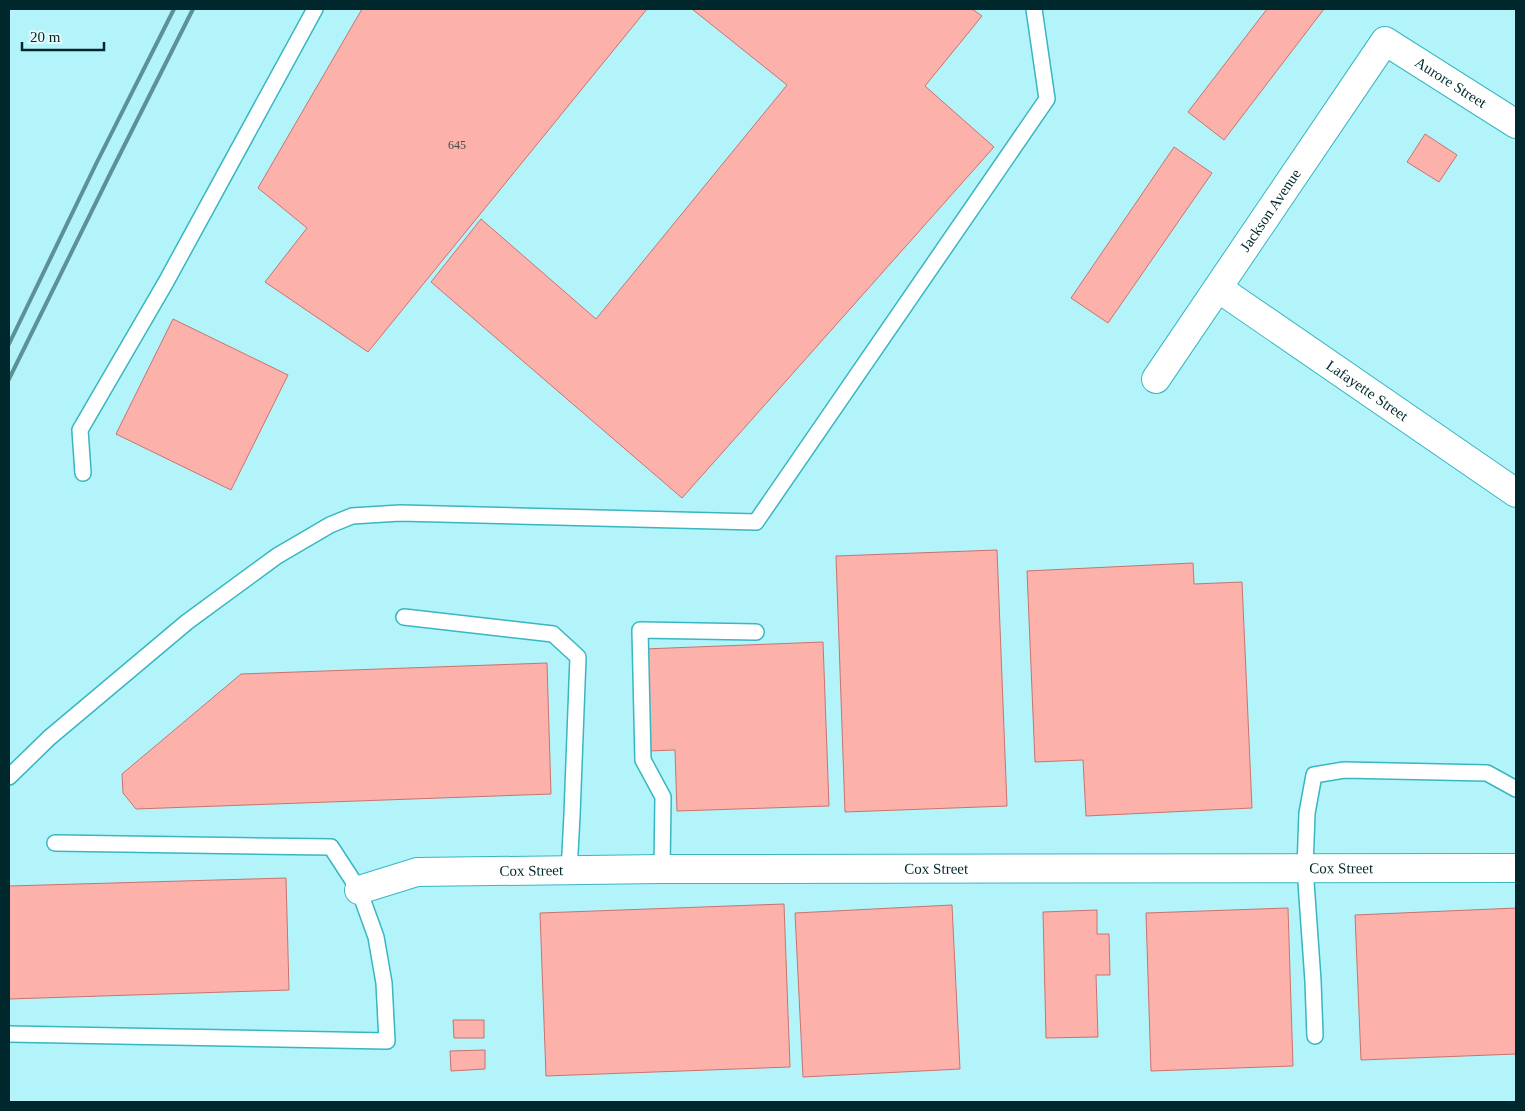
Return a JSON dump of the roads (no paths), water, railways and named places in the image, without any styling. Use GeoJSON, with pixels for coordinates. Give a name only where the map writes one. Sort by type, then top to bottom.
{"type":"FeatureCollection","features":[{"type":"Feature","properties":{"kind":"street","name":"Aurore Street"},"geometry":{"type":"LineString","coordinates":[[1386,41],[1516,124]]}},
{"type":"Feature","properties":{"kind":"street","name":"Jackson Avenue"},"geometry":{"type":"LineString","coordinates":[[1156,379],[1386,41]]}},
{"type":"Feature","properties":{"kind":"street","name":"Lafayette Street"},"geometry":{"type":"LineString","coordinates":[[1218,288],[1516,493]]}},
{"type":"Feature","properties":{"kind":"street","name":"Cox Street"},"geometry":{"type":"LineString","coordinates":[[360,890],[417,872],[569,872],[662,869],[1516,868]]}},
{"type":"Feature","properties":{"kind":"lane"},"geometry":{"type":"LineString","coordinates":[[83,473],[80,430],[195,230],[315,9]]}},
{"type":"Feature","properties":{"kind":"lane"},"geometry":{"type":"LineString","coordinates":[[9,777],[50,738],[187,622],[277,556],[330,525],[352,516],[400,513],[756,522],[1047,99],[1034,9]]}},
{"type":"Feature","properties":{"kind":"lane"},"geometry":{"type":"LineString","coordinates":[[404,617],[553,634],[578,657],[569,872]]}},
{"type":"Feature","properties":{"kind":"lane"},"geometry":{"type":"LineString","coordinates":[[662,869],[664,797],[643,760],[640,630],[756,632]]}},
{"type":"Feature","properties":{"kind":"lane"},"geometry":{"type":"LineString","coordinates":[[1315,1036],[1305,868],[1307,812],[1314,775],[1344,770],[1487,773],[1516,789]]}},
{"type":"Feature","properties":{"kind":"lane"},"geometry":{"type":"LineString","coordinates":[[9,1034],[387,1041],[384,983],[376,937],[360,890],[331,847],[55,843]]}},
{"type":"Feature","properties":{"kind":"railway"},"geometry":{"type":"LineString","coordinates":[[9,344],[174,9]]}},
{"type":"Feature","properties":{"kind":"railway"},"geometry":{"type":"LineString","coordinates":[[9,379],[193,9]]}}]}
